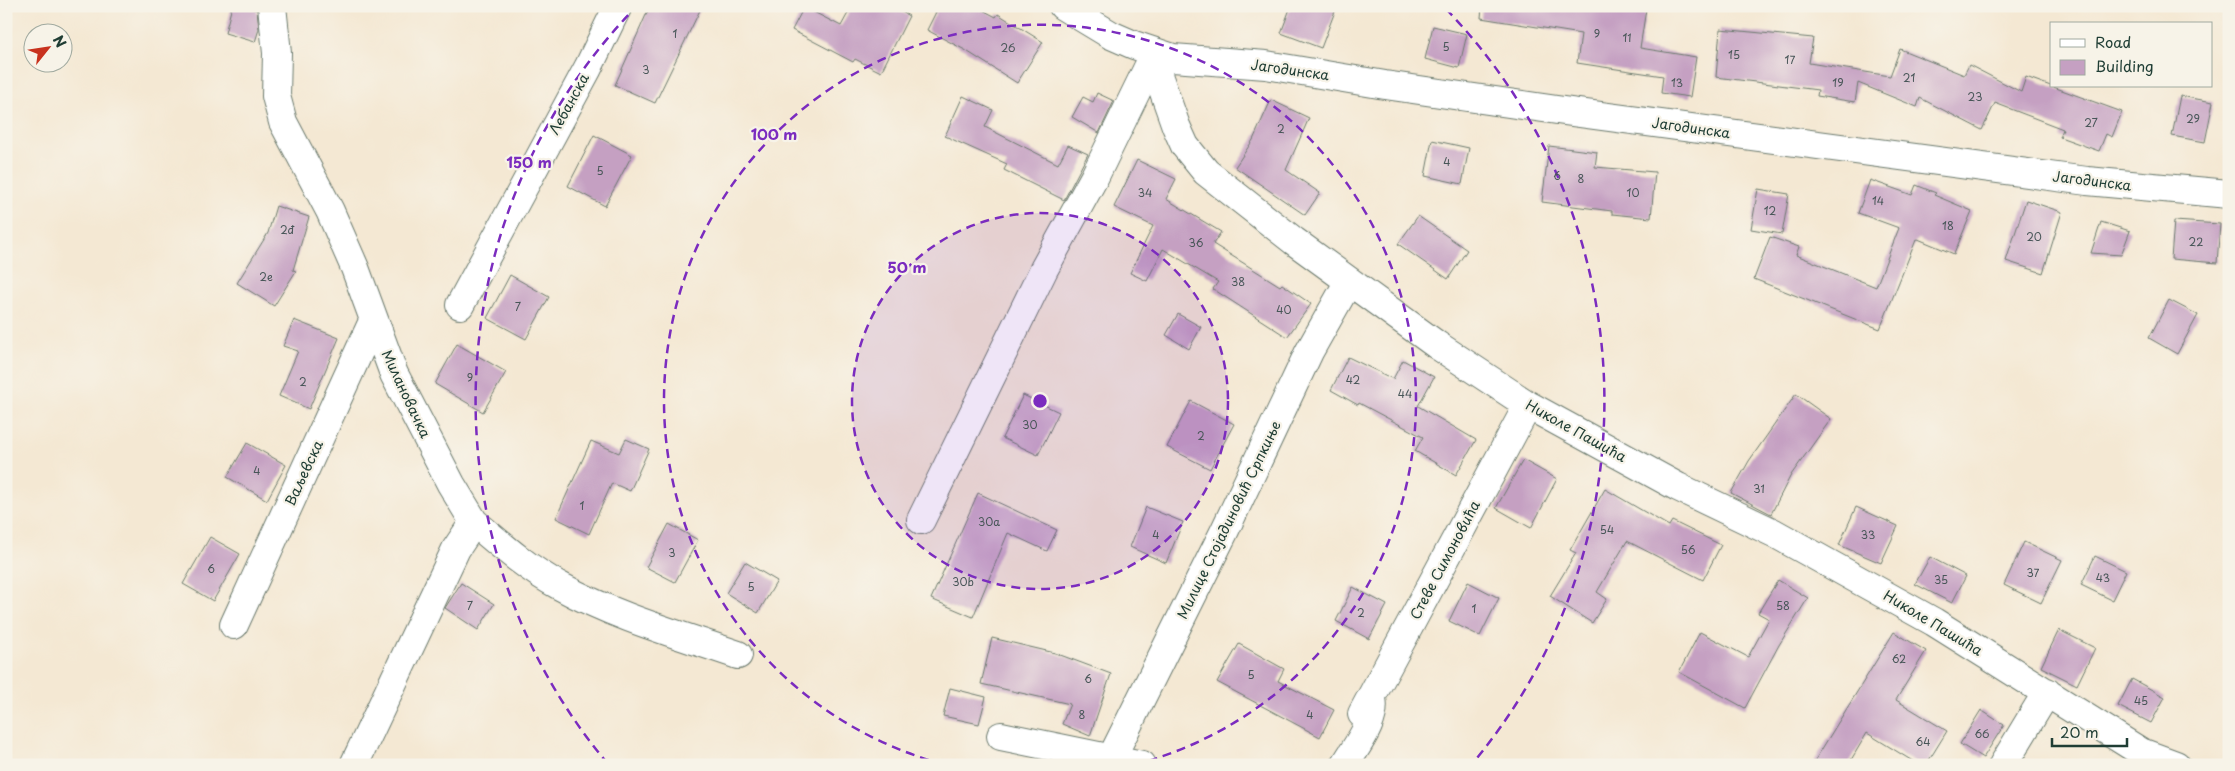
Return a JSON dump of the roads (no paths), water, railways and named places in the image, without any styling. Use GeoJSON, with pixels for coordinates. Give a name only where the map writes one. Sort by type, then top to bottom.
{"type":"FeatureCollection","features":[{"type":"Feature","properties":{"kind":"street","name":"Милановачка"},"geometry":{"type":"LineString","coordinates":[[272,6],[277,52],[276,96],[282,122],[330,211],[355,268],[394,374],[451,484],[474,522],[511,554],[559,586],[620,615],[738,655]]}},
{"type":"Feature","properties":{"kind":"street","name":"Лебанска"},"geometry":{"type":"LineString","coordinates":[[460,305],[588,68],[618,6]]}},
{"type":"Feature","properties":{"kind":"street"},"geometry":{"type":"LineString","coordinates":[[921,520],[1044,269],[1095,176],[1155,52],[1111,35],[1063,6]]}},
{"type":"Feature","properties":{"kind":"street","name":"Јагодинска"},"geometry":{"type":"LineString","coordinates":[[1155,52],[1189,60],[1266,65],[1385,85],[1564,111],[2077,180],[2229,194]]}},
{"type":"Feature","properties":{"kind":"street","name":"Николе Пашића"},"geometry":{"type":"LineString","coordinates":[[1155,52],[1159,78],[1176,126],[1185,146],[1206,172],[1294,241],[1437,345],[1528,405],[1678,487],[1774,533],[1934,622],[2047,692],[2138,758],[2176,765]]}},
{"type":"Feature","properties":{"kind":"street","name":"Милице Стојадиновић Српкиње"},"geometry":{"type":"LineString","coordinates":[[1111,759],[1224,532],[1310,352],[1349,281]]}},
{"type":"Feature","properties":{"kind":"street","name":"Ваљевска"},"geometry":{"type":"LineString","coordinates":[[234,625],[374,321]]}},
{"type":"Feature","properties":{"kind":"street","name":"Стеве Симоновића"},"geometry":{"type":"LineString","coordinates":[[1345,765],[1371,719],[1373,705],[1367,706],[1528,405]]}},
{"type":"Feature","properties":{"kind":"street"},"geometry":{"type":"LineString","coordinates":[[354,765],[456,549],[474,522]]}},
{"type":"Feature","properties":{"kind":"street"},"geometry":{"type":"LineString","coordinates":[[2003,765],[2047,692]]}},
{"type":"Feature","properties":{"kind":"street"},"geometry":{"type":"LineString","coordinates":[[1002,736],[1142,765]]}}]}
